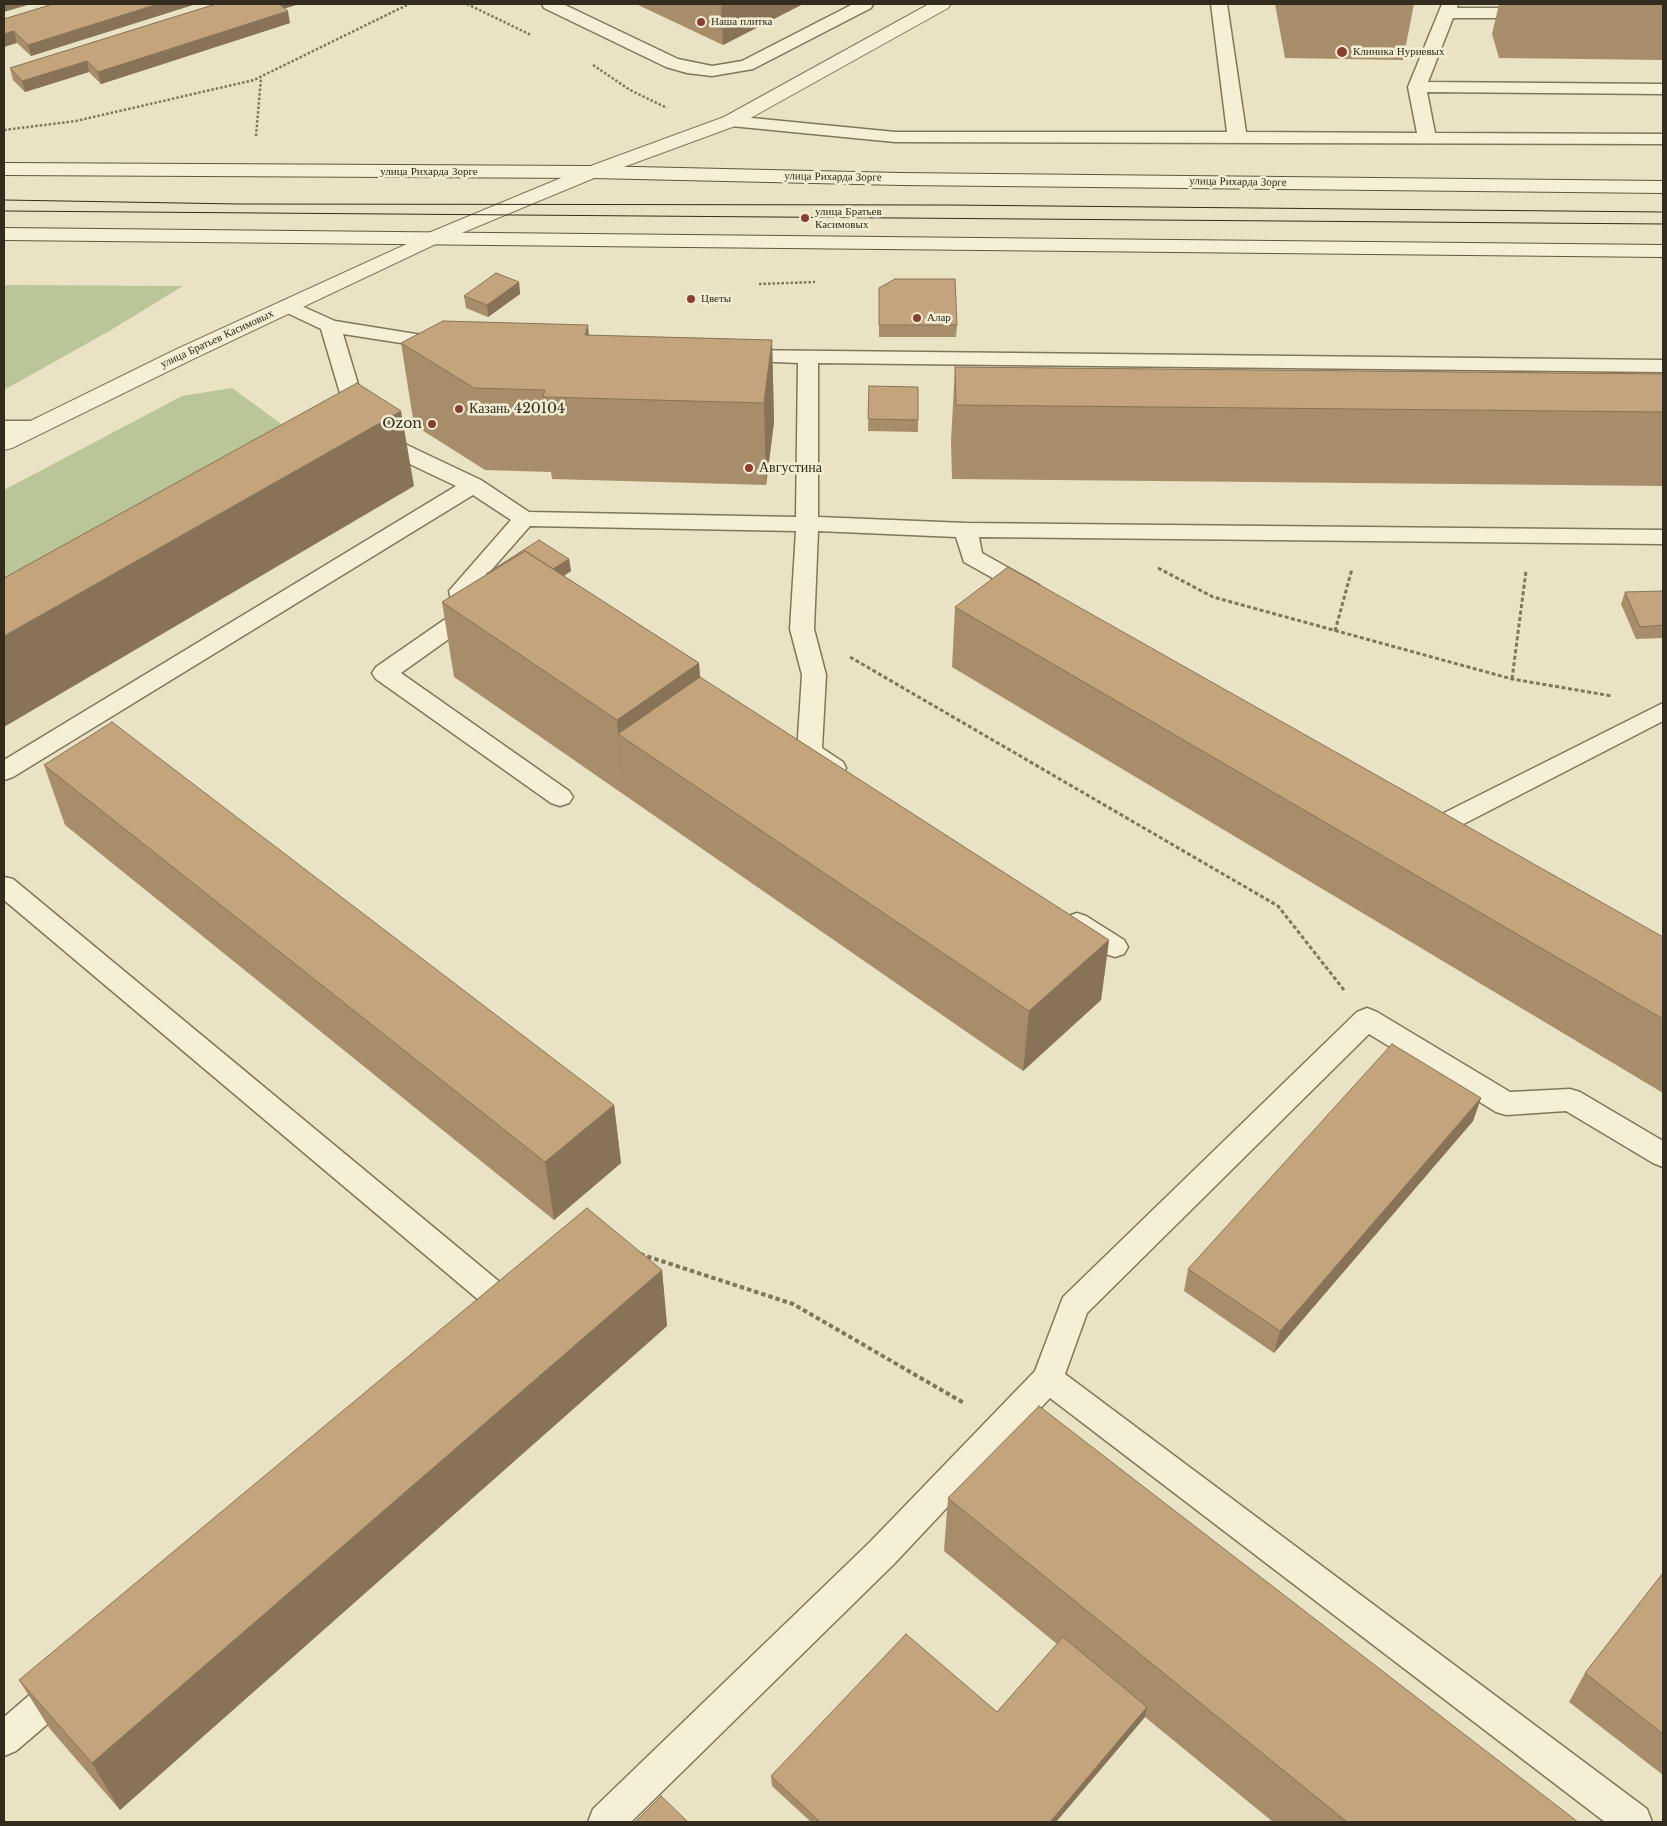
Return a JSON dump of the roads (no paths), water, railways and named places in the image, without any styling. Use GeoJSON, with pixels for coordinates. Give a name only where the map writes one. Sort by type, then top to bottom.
{"type":"FeatureCollection","features":[{"type":"Feature","properties":{"kind":"main road"},"geometry":{"type":"LineString","coordinates":[[592,172],[731,121],[942,4]]}},
{"type":"Feature","properties":{"kind":"main road","name":"улица Рихарда Зорге"},"geometry":{"type":"LineString","coordinates":[[4,169],[592,172],[901,179],[1663,187]]}},
{"type":"Feature","properties":{"kind":"main road","name":"улица Братьев Касимовых"},"geometry":{"type":"LineString","coordinates":[[4,443],[432,238],[592,172]]}},
{"type":"Feature","properties":{"kind":"main road"},"geometry":{"type":"LineString","coordinates":[[4,234],[1663,250]]}},
{"type":"Feature","properties":{"kind":"lane"},"geometry":{"type":"LineString","coordinates":[[550,4],[672,63],[688,68],[712,71],[747,65],[865,4]]}},
{"type":"Feature","properties":{"kind":"lane"},"geometry":{"type":"LineString","coordinates":[[1219,4],[1237,137]]}},
{"type":"Feature","properties":{"kind":"lane"},"geometry":{"type":"LineString","coordinates":[[1427,137],[1417,87],[1449,8],[1546,14]]}},
{"type":"Feature","properties":{"kind":"lane"},"geometry":{"type":"LineString","coordinates":[[1417,87],[1663,90]]}},
{"type":"Feature","properties":{"kind":"lane"},"geometry":{"type":"LineString","coordinates":[[731,121],[895,137],[1663,139]]}},
{"type":"Feature","properties":{"kind":"lane"},"geometry":{"type":"LineString","coordinates":[[288,306],[330,326],[466,347]]}},
{"type":"Feature","properties":{"kind":"lane"},"geometry":{"type":"LineString","coordinates":[[330,326],[361,432],[473,485],[524,519],[807,524],[966,530],[1663,537]]}},
{"type":"Feature","properties":{"kind":"lane"},"geometry":{"type":"LineString","coordinates":[[720,356],[1663,366]]}},
{"type":"Feature","properties":{"kind":"lane"},"geometry":{"type":"LineString","coordinates":[[808,357],[807,524],[802,629],[814,675],[809,752],[850,778]]}},
{"type":"Feature","properties":{"kind":"lane"},"geometry":{"type":"LineString","coordinates":[[4,427],[32,428]]}},
{"type":"Feature","properties":{"kind":"lane"},"geometry":{"type":"LineString","coordinates":[[4,771],[473,485]]}},
{"type":"Feature","properties":{"kind":"lane"},"geometry":{"type":"LineString","coordinates":[[524,519],[460,591],[466,616],[384,673],[560,796]]}},
{"type":"Feature","properties":{"kind":"lane"},"geometry":{"type":"LineString","coordinates":[[966,530],[972,557],[1049,601]]}},
{"type":"Feature","properties":{"kind":"lane"},"geometry":{"type":"LineString","coordinates":[[1434,819],[1663,711]]}},
{"type":"Feature","properties":{"kind":"lane"},"geometry":{"type":"LineString","coordinates":[[1434,819],[1468,839]]}},
{"type":"Feature","properties":{"kind":"lane"},"geometry":{"type":"LineString","coordinates":[[4,886],[508,1307],[478,1332]]}},
{"type":"Feature","properties":{"kind":"lane"},"geometry":{"type":"LineString","coordinates":[[1057,910],[1115,947]]}},
{"type":"Feature","properties":{"kind":"lane"},"geometry":{"type":"LineString","coordinates":[[606,1822],[882,1553],[1004,1426],[1048,1379],[1074,1306],[1367,1019],[1506,1104],[1570,1100],[1663,1154]]}},
{"type":"Feature","properties":{"kind":"lane"},"geometry":{"type":"LineString","coordinates":[[1048,1379],[1634,1822]]}},
{"type":"Feature","properties":{"kind":"lane"},"geometry":{"type":"LineString","coordinates":[[4,1739],[86,1668]]}},
{"type":"Feature","properties":{"kind":"tram line"},"geometry":{"type":"LineString","coordinates":[[4,200],[239,204],[949,205],[1663,212]]}},
{"type":"Feature","properties":{"kind":"tram line"},"geometry":{"type":"LineString","coordinates":[[4,211],[1663,224]]}},
{"type":"Feature","properties":{"kind":"place","name":"Наша плитка"},"geometry":{"type":"Point","coordinates":[701,22]}},
{"type":"Feature","properties":{"kind":"place","name":"Клиника Нуриевых"},"geometry":{"type":"Point","coordinates":[1342,52]}},
{"type":"Feature","properties":{"kind":"place","name":"улица Братьев Касимовых"},"geometry":{"type":"Point","coordinates":[805,218]}},
{"type":"Feature","properties":{"kind":"place","name":"Цветы"},"geometry":{"type":"Point","coordinates":[691,299]}},
{"type":"Feature","properties":{"kind":"place","name":"Алар"},"geometry":{"type":"Point","coordinates":[917,318]}},
{"type":"Feature","properties":{"kind":"place","name":"Казань 420104"},"geometry":{"type":"Point","coordinates":[459,409]}},
{"type":"Feature","properties":{"kind":"place","name":"Ozon"},"geometry":{"type":"Point","coordinates":[432,424]}},
{"type":"Feature","properties":{"kind":"place","name":"Августина"},"geometry":{"type":"Point","coordinates":[749,468]}}]}
